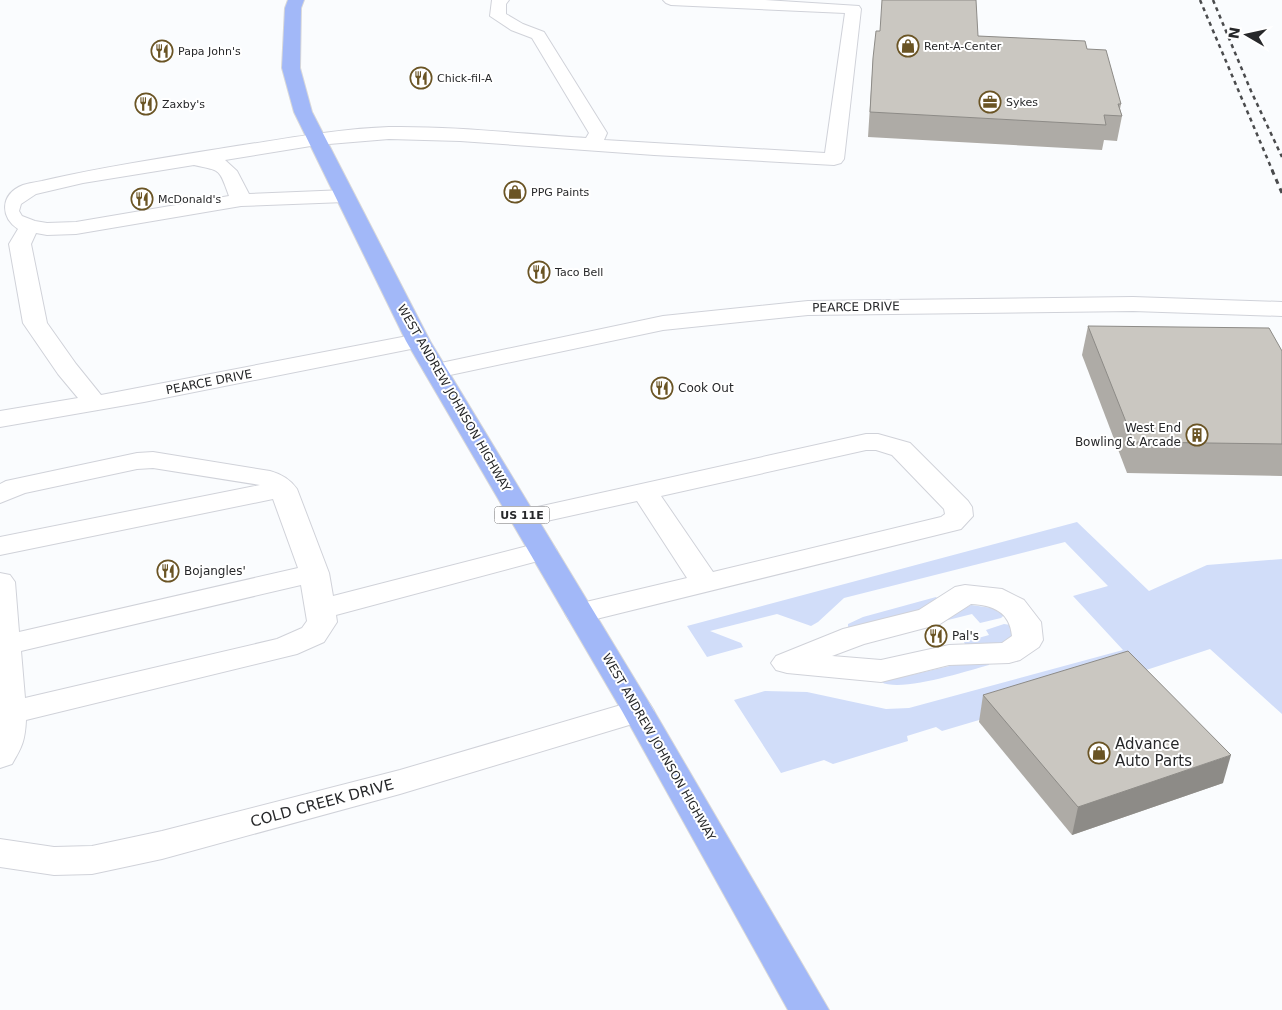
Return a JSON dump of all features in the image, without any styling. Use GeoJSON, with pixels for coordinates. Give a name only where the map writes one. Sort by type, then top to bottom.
{"type":"FeatureCollection","features":[{"type":"Feature","properties":{"kind":"main road","name":"WEST ANDREW JOHNSON HIGHWAY"},"geometry":{"type":"LineString","coordinates":[[296,0],[293,8],[291,68],[303,112],[418,341],[638,711],[808,1010]]}},
{"type":"Feature","properties":{"kind":"street"},"geometry":{"type":"LineString","coordinates":[[501,0],[498,2],[498,16],[516,28],[538,35],[598,134],[592,144]]}},
{"type":"Feature","properties":{"kind":"street"},"geometry":{"type":"LineString","coordinates":[[346,196],[241,200],[76,228],[47,229],[30,226],[16,220],[8,211],[12,201],[30,190],[83,177],[317,139],[389,133],[460,135],[654,149],[834,159],[853,9],[670,0]]}},
{"type":"Feature","properties":{"kind":"street"},"geometry":{"type":"LineString","coordinates":[[184,160],[204,160],[219,163],[229,170],[241,200]]}},
{"type":"Feature","properties":{"kind":"street"},"geometry":{"type":"LineString","coordinates":[[30,226],[20,244],[35,323],[67,369],[95,403]]}},
{"type":"Feature","properties":{"kind":"street","name":"PEARCE DRIVE"},"geometry":{"type":"LineString","coordinates":[[436,371],[663,323],[808,308],[1133,304],[1282,309]]}},
{"type":"Feature","properties":{"kind":"street","name":"PEARCE DRIVE"},"geometry":{"type":"LineString","coordinates":[[0,419],[95,403],[418,341]]}},
{"type":"Feature","properties":{"kind":"street"},"geometry":{"type":"LineString","coordinates":[[524,518],[866,442],[878,442],[901,449],[958,507],[958,516],[951,523],[580,613]]}},
{"type":"Feature","properties":{"kind":"street"},"geometry":{"type":"LineString","coordinates":[[0,495],[16,487],[137,461],[153,460],[270,479],[283,489],[314,573],[322,622],[313,634],[286,646],[10,713]]}},
{"type":"Feature","properties":{"kind":"street"},"geometry":{"type":"LineString","coordinates":[[0,546],[283,489]]}},
{"type":"Feature","properties":{"kind":"street"},"geometry":{"type":"LineString","coordinates":[[644,491],[705,582]]}},
{"type":"Feature","properties":{"kind":"street"},"geometry":{"type":"LineString","coordinates":[[321,610],[543,551]]}},
{"type":"Feature","properties":{"kind":"street"},"geometry":{"type":"LineString","coordinates":[[5,645],[314,573]]}},
{"type":"Feature","properties":{"kind":"street"},"geometry":{"type":"LineString","coordinates":[[0,582],[10,713],[8,741],[0,756]]}},
{"type":"Feature","properties":{"kind":"street"},"geometry":{"type":"LineString","coordinates":[[965,594],[992,596],[1013,607],[1026,622],[1028,640],[1009,654],[949,655],[881,671],[787,663],[854,636],[929,617],[965,594]]}},
{"type":"Feature","properties":{"kind":"street","name":"COLD CREEK DRIVE"},"geometry":{"type":"LineString","coordinates":[[0,853],[54,862],[82,860],[162,845],[400,782],[638,711]]}},
{"type":"Feature","properties":{"kind":"shaded area"},"geometry":{"type":"Polygon","coordinates":[[[1077,522],[1149,591],[1207,565],[1282,559],[1282,714],[1210,649],[1122,678],[942,731],[936,727],[907,736],[908,741],[833,764],[824,760],[781,773],[734,700],[765,691],[807,692],[886,709],[909,708],[1123,650],[1073,596],[1108,586],[1065,542],[844,598],[811,626],[777,614],[710,631],[741,643],[743,647],[707,657],[687,626],[1077,522]]]}},
{"type":"Feature","properties":{"kind":"shaded area"},"geometry":{"type":"Polygon","coordinates":[[[936,597],[938,599],[922,610],[898,618],[851,629],[848,627],[848,624],[863,617],[936,597]]]}},
{"type":"Feature","properties":{"kind":"shaded area"},"geometry":{"type":"Polygon","coordinates":[[[971,605],[992,608],[1004,615],[1001,618],[980,623],[972,614],[936,623],[971,605]]]}},
{"type":"Feature","properties":{"kind":"shaded area"},"geometry":{"type":"Polygon","coordinates":[[[1004,624],[1011,625],[1014,634],[1005,644],[967,648],[964,642],[989,635],[986,630],[1004,624]]]}},
{"type":"Feature","properties":{"kind":"shaded area"},"geometry":{"type":"Polygon","coordinates":[[[989,662],[989,665],[918,683],[890,685],[881,682],[958,664],[989,662]]]}},
{"type":"Feature","properties":{"kind":"building","name":"Sykes"},"geometry":{"type":"Polygon","coordinates":[[[882,0],[976,0],[978,36],[1085,41],[1087,49],[1106,50],[1121,104],[1118,104],[1122,116],[1104,115],[1106,125],[870,112],[873,58],[876,31],[880,31],[882,0]]]}},
{"type":"Feature","properties":{"kind":"building","name":"West End Bowling & Arcade"},"geometry":{"type":"Polygon","coordinates":[[[1088,326],[1269,328],[1282,351],[1282,444],[1134,442],[1088,326]]]}},
{"type":"Feature","properties":{"kind":"building","name":"Advance Auto Parts"},"geometry":{"type":"Polygon","coordinates":[[[1128,651],[1231,755],[1078,807],[983,695],[1128,651]]]}},
{"type":"Feature","properties":{"kind":"railway"},"geometry":{"type":"LineString","coordinates":[[1200,0],[1273,172]]}},
{"type":"Feature","properties":{"kind":"railway"},"geometry":{"type":"LineString","coordinates":[[1213,0],[1251,91],[1282,157]]}},
{"type":"Feature","properties":{"kind":"railway"},"geometry":{"type":"LineString","coordinates":[[1272,170],[1282,193]]}},
{"type":"Feature","properties":{"kind":"place","name":"Rent-A-Center"},"geometry":{"type":"Point","coordinates":[908,46]}},
{"type":"Feature","properties":{"kind":"place","name":"Papa John's"},"geometry":{"type":"Point","coordinates":[162,51]}},
{"type":"Feature","properties":{"kind":"place","name":"Chick-fil-A"},"geometry":{"type":"Point","coordinates":[421,78]}},
{"type":"Feature","properties":{"kind":"place","name":"Sykes"},"geometry":{"type":"Point","coordinates":[990,102]}},
{"type":"Feature","properties":{"kind":"place","name":"Zaxby's"},"geometry":{"type":"Point","coordinates":[146,104]}},
{"type":"Feature","properties":{"kind":"place","name":"PPG Paints"},"geometry":{"type":"Point","coordinates":[515,192]}},
{"type":"Feature","properties":{"kind":"place","name":"McDonald's"},"geometry":{"type":"Point","coordinates":[142,199]}},
{"type":"Feature","properties":{"kind":"place","name":"Taco Bell"},"geometry":{"type":"Point","coordinates":[539,272]}},
{"type":"Feature","properties":{"kind":"place","name":"Cook Out"},"geometry":{"type":"Point","coordinates":[662,388]}},
{"type":"Feature","properties":{"kind":"place","name":"West End Bowling & Arcade"},"geometry":{"type":"Point","coordinates":[1197,435]}},
{"type":"Feature","properties":{"kind":"place","name":"Bojangles'"},"geometry":{"type":"Point","coordinates":[168,571]}},
{"type":"Feature","properties":{"kind":"place","name":"Pal's"},"geometry":{"type":"Point","coordinates":[936,636]}},
{"type":"Feature","properties":{"kind":"place","name":"Advance Auto Parts"},"geometry":{"type":"Point","coordinates":[1099,753]}}]}
